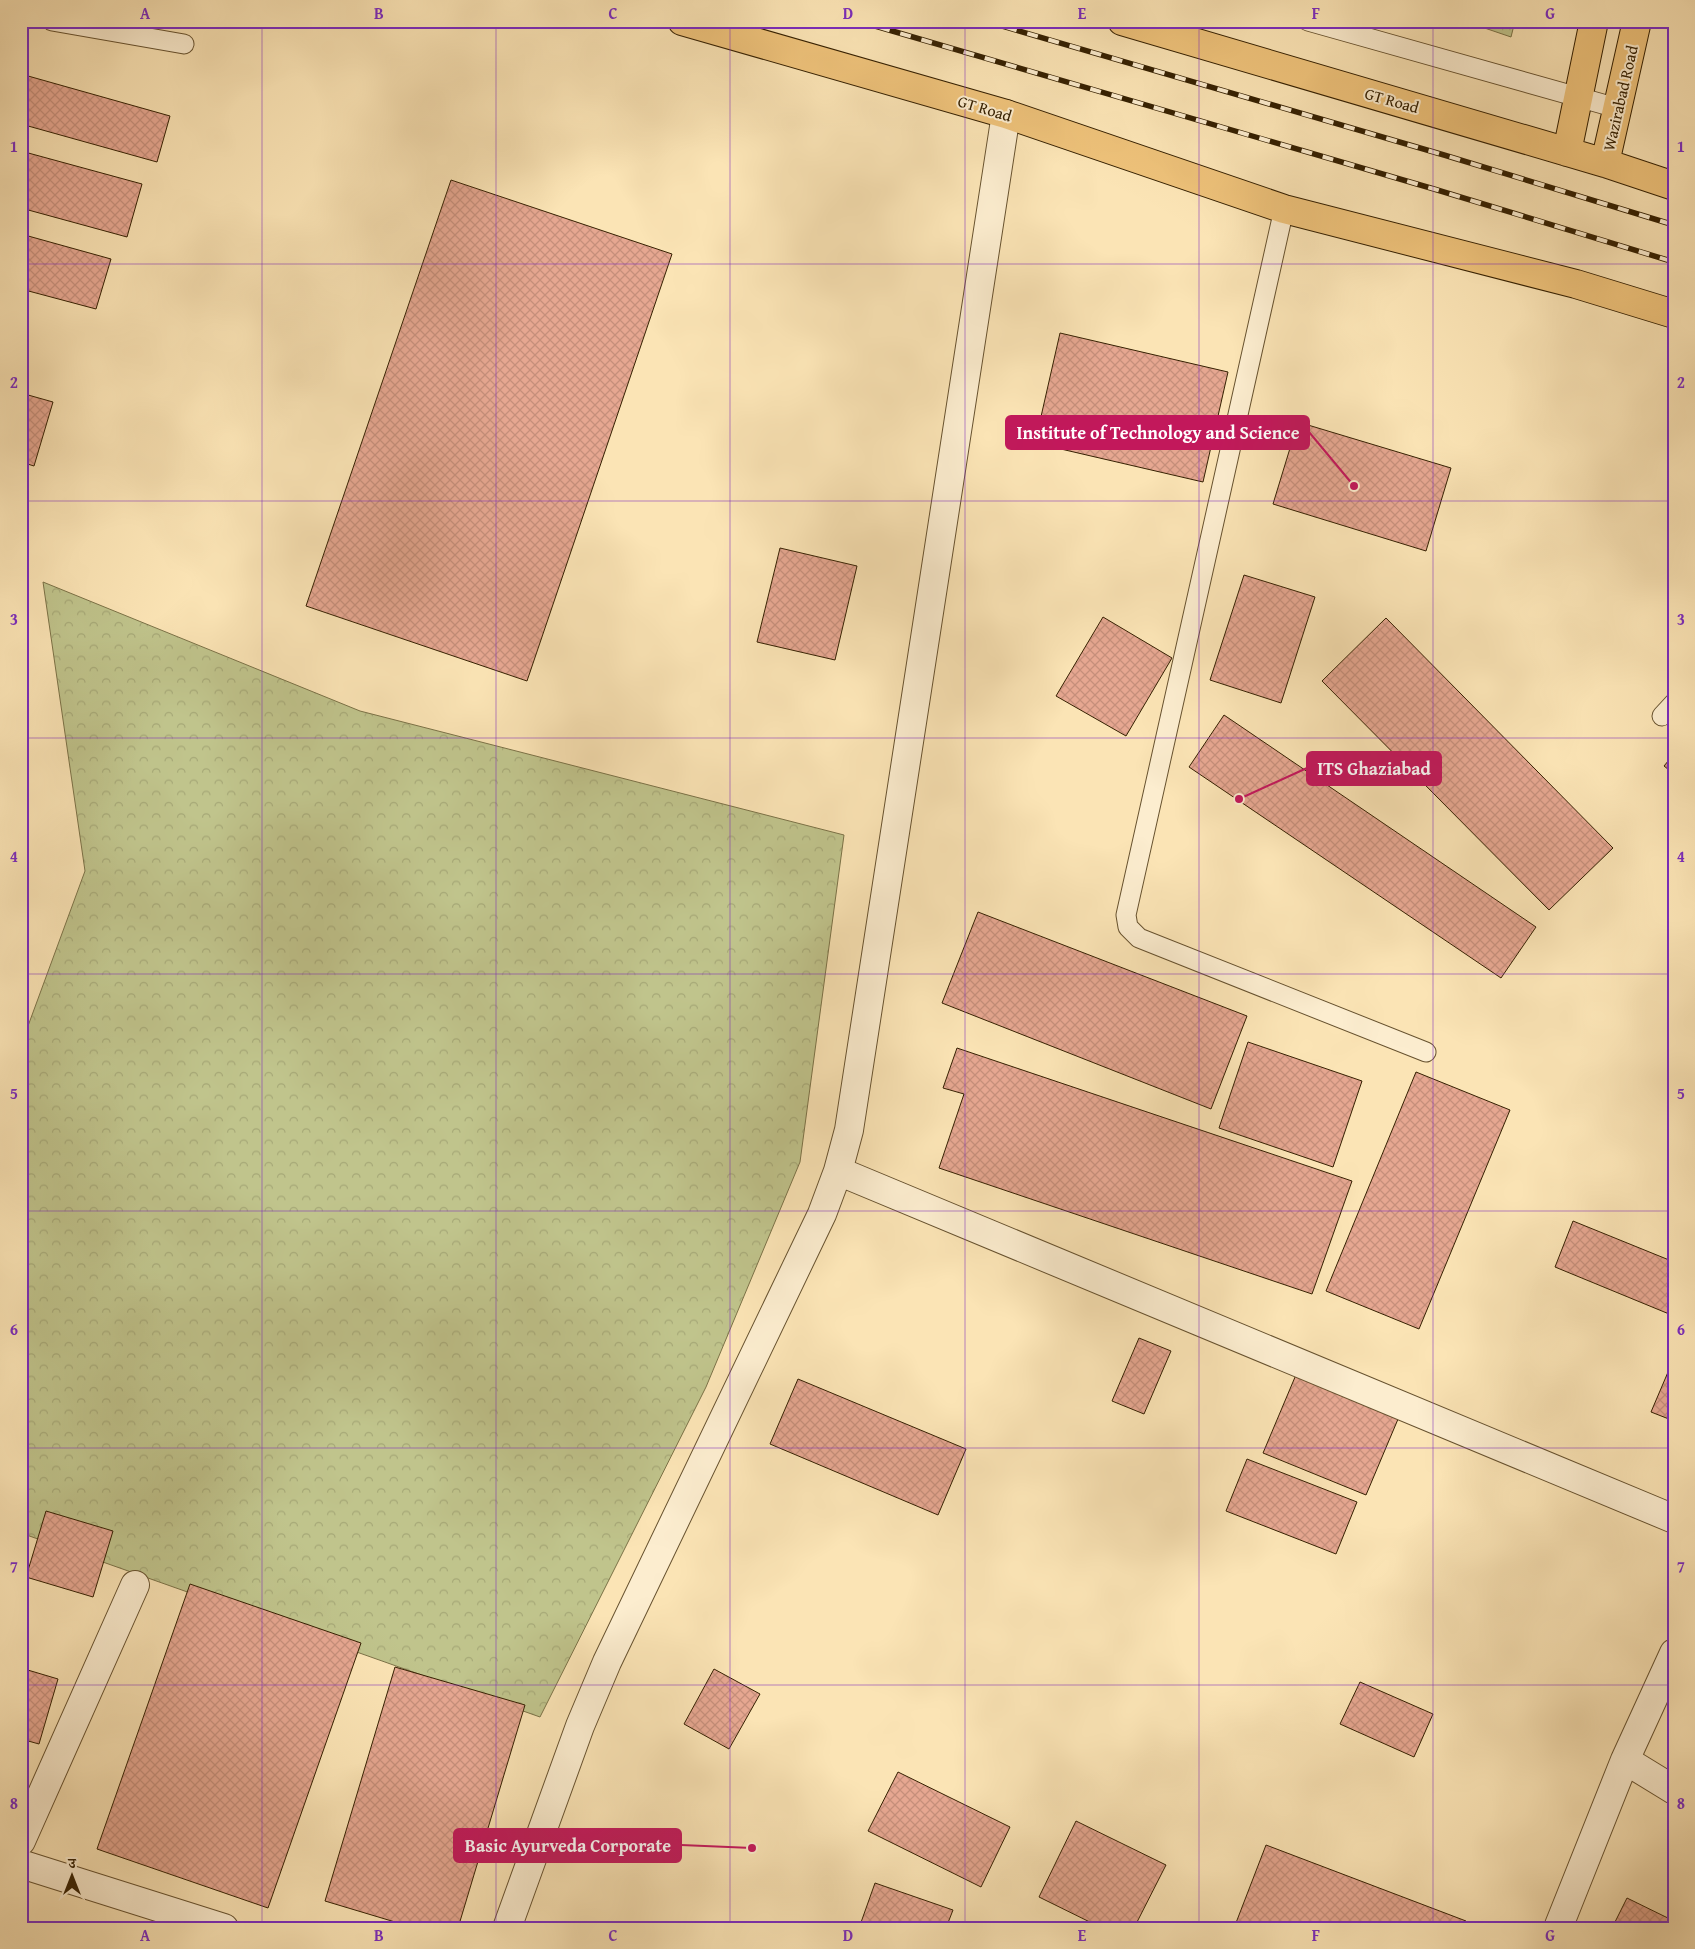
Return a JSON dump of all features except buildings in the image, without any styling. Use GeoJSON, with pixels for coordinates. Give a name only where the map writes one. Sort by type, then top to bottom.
{"type":"FeatureCollection","features":[{"type":"Feature","properties":{"kind":"highway","name":"GT Road"},"geometry":{"type":"LineString","coordinates":[[682,21],[1006,114],[1284,209],[1576,284],[1674,314]]}},
{"type":"Feature","properties":{"kind":"highway","name":"GT Road"},"geometry":{"type":"LineString","coordinates":[[1122,21],[1605,163]]}},
{"type":"Feature","properties":{"kind":"highway"},"geometry":{"type":"LineString","coordinates":[[1567,152],[1594,21]]}},
{"type":"Feature","properties":{"kind":"highway","name":"Wazirabad Road"},"geometry":{"type":"LineString","coordinates":[[1637,21],[1605,163],[1674,186]]}},
{"type":"Feature","properties":{"kind":"street"},"geometry":{"type":"LineString","coordinates":[[507,1928],[580,1726],[607,1662],[822,1214],[838,1171],[849,1130],[1006,114]]}},
{"type":"Feature","properties":{"kind":"street"},"geometry":{"type":"LineString","coordinates":[[838,1171],[1674,1519]]}},
{"type":"Feature","properties":{"kind":"street"},"geometry":{"type":"LineString","coordinates":[[21,1841],[135,1585]]}},
{"type":"Feature","properties":{"kind":"street"},"geometry":{"type":"LineString","coordinates":[[1558,1928],[1625,1760],[1674,1652]]}},
{"type":"Feature","properties":{"kind":"street"},"geometry":{"type":"LineString","coordinates":[[1625,1760],[1674,1790]]}},
{"type":"Feature","properties":{"kind":"street"},"geometry":{"type":"LineString","coordinates":[[21,1864],[224,1928]]}},
{"type":"Feature","properties":{"kind":"lane"},"geometry":{"type":"LineString","coordinates":[[52,21],[184,44]]}},
{"type":"Feature","properties":{"kind":"lane"},"geometry":{"type":"LineString","coordinates":[[1308,21],[1617,108]]}},
{"type":"Feature","properties":{"kind":"lane"},"geometry":{"type":"LineString","coordinates":[[1284,209],[1126,915],[1128,927],[1139,938],[1426,1052]]}},
{"type":"Feature","properties":{"kind":"green space"},"geometry":{"type":"Polygon","coordinates":[[[1464,21],[1515,21],[1511,37],[1464,21]]]}},
{"type":"Feature","properties":{"kind":"green space"},"geometry":{"type":"Polygon","coordinates":[[[43,582],[360,711],[844,835],[800,1162],[706,1387],[540,1717],[21,1533],[21,1045],[85,871],[43,582]]]}},
{"type":"Feature","properties":{"kind":"railway"},"geometry":{"type":"LineString","coordinates":[[858,21],[1434,189],[1674,262]]}},
{"type":"Feature","properties":{"kind":"railway"},"geometry":{"type":"LineString","coordinates":[[985,21],[1444,155],[1674,225]]}},
{"type":"Feature","properties":{"kind":"place","name":"Institute of Technology and Science"},"geometry":{"type":"Point","coordinates":[1354,486]}},
{"type":"Feature","properties":{"kind":"place","name":"ITS Ghaziabad"},"geometry":{"type":"Point","coordinates":[1239,799]}},
{"type":"Feature","properties":{"kind":"place","name":"Basic Ayurveda Corporate"},"geometry":{"type":"Point","coordinates":[752,1848]}}]}
